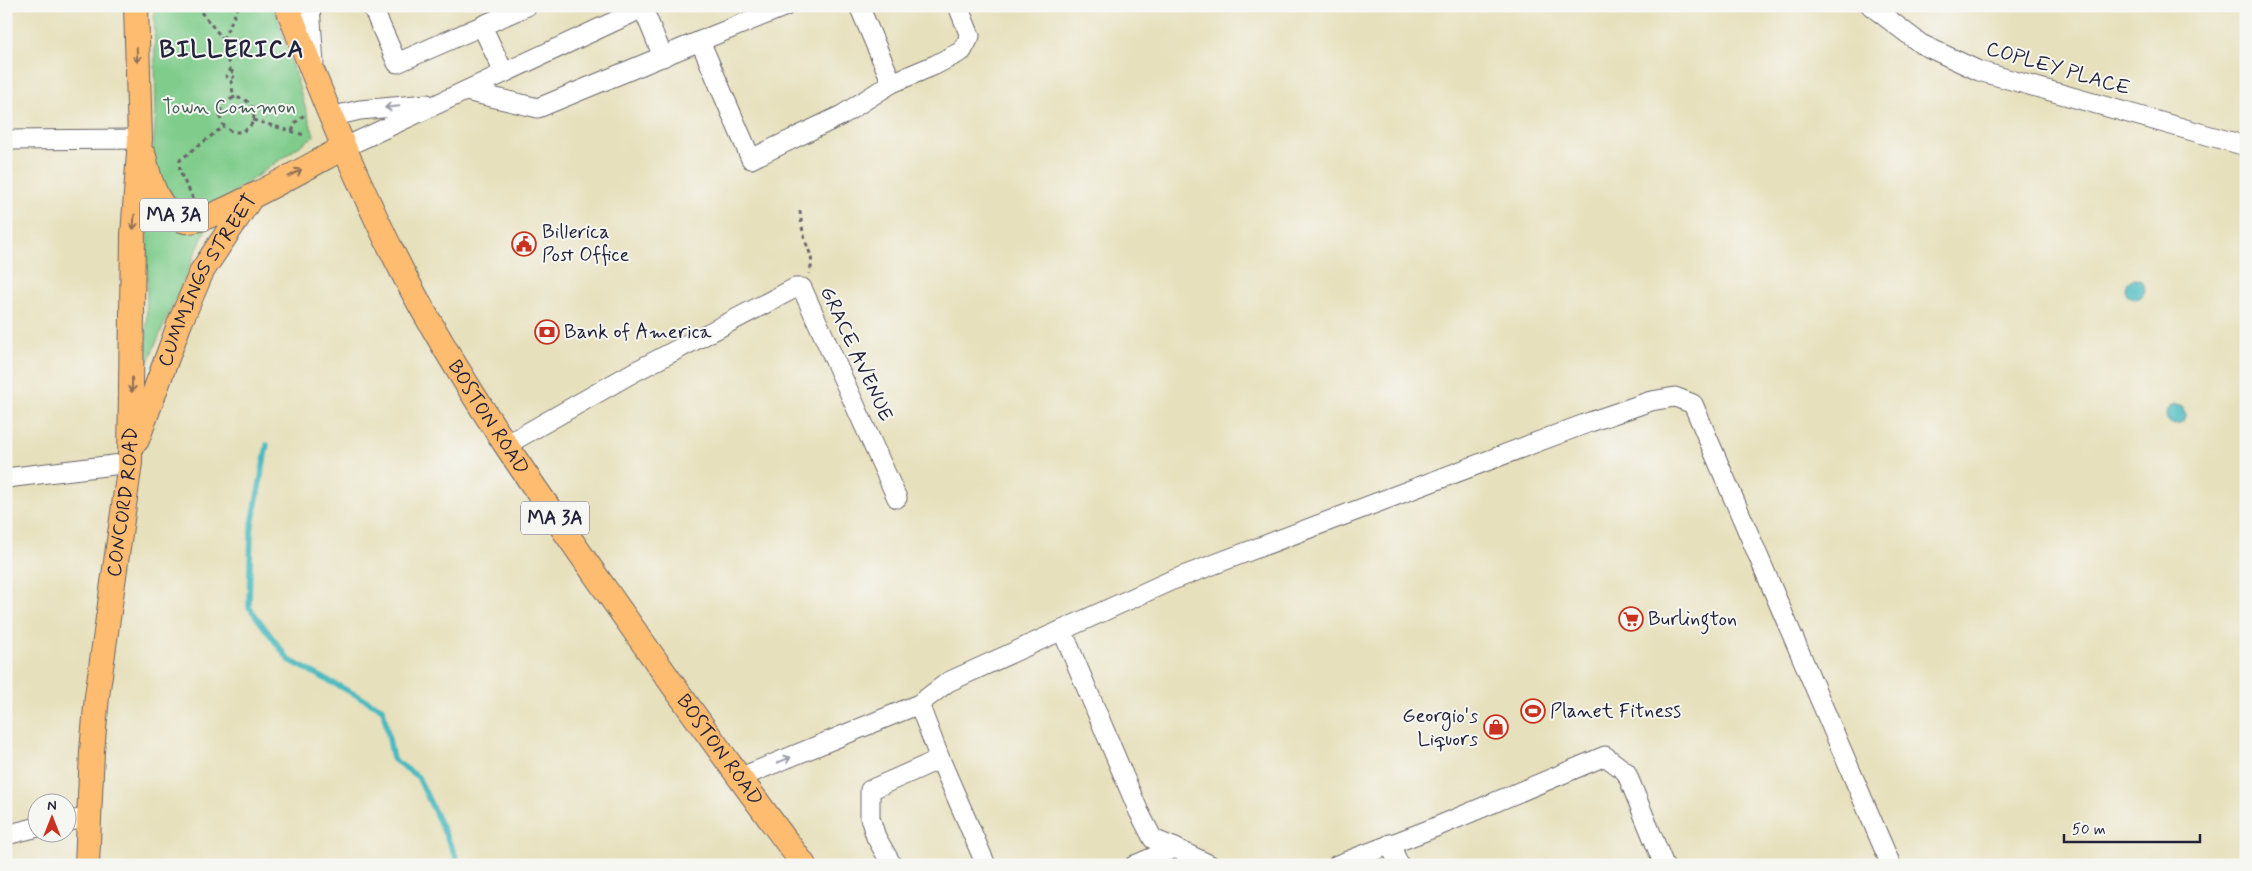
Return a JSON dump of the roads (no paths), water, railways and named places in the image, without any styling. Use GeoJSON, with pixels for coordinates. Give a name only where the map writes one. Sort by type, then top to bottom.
{"type":"FeatureCollection","features":[{"type":"Feature","properties":{"kind":"main road","name":"CONCORD ROAD"},"geometry":{"type":"LineString","coordinates":[[87,865],[78,820],[130,464],[133,235],[140,138],[136,6]]}},
{"type":"Feature","properties":{"kind":"main road","name":"BOSTON ROAD"},"geometry":{"type":"LineString","coordinates":[[287,6],[358,185],[405,277],[448,355],[546,505],[739,778],[804,865]]}},
{"type":"Feature","properties":{"kind":"main road","name":"CONCORD ROAD"},"geometry":{"type":"LineString","coordinates":[[140,138],[148,172],[157,195],[174,216],[186,221],[197,221],[252,196]]}},
{"type":"Feature","properties":{"kind":"main road","name":"CUMMINGS STREET"},"geometry":{"type":"LineString","coordinates":[[130,464],[176,334],[202,271],[252,196],[343,148]]}},
{"type":"Feature","properties":{"kind":"street"},"geometry":{"type":"LineString","coordinates":[[310,6],[316,82]]}},
{"type":"Feature","properties":{"kind":"street"},"geometry":{"type":"LineString","coordinates":[[372,6],[397,63],[527,6]]}},
{"type":"Feature","properties":{"kind":"street"},"geometry":{"type":"LineString","coordinates":[[466,91],[538,108],[786,6]]}},
{"type":"Feature","properties":{"kind":"street"},"geometry":{"type":"LineString","coordinates":[[859,6],[892,83]]}},
{"type":"Feature","properties":{"kind":"street"},"geometry":{"type":"LineString","coordinates":[[700,42],[751,159],[842,115],[892,83],[935,65],[962,51],[970,36],[958,6]]}},
{"type":"Feature","properties":{"kind":"street","name":"COPLEY PLACE"},"geometry":{"type":"LineString","coordinates":[[1871,6],[1921,44],[1979,71],[2246,146]]}},
{"type":"Feature","properties":{"kind":"street"},"geometry":{"type":"LineString","coordinates":[[343,148],[643,7],[663,57]]}},
{"type":"Feature","properties":{"kind":"street"},"geometry":{"type":"LineString","coordinates":[[482,26],[504,73]]}},
{"type":"Feature","properties":{"kind":"street"},"geometry":{"type":"LineString","coordinates":[[330,117],[360,110],[440,102]]}},
{"type":"Feature","properties":{"kind":"street"},"geometry":{"type":"LineString","coordinates":[[6,140],[140,138]]}},
{"type":"Feature","properties":{"kind":"street","name":"GRACE AVENUE"},"geometry":{"type":"LineString","coordinates":[[506,445],[643,367],[795,288],[802,288],[897,498]]}},
{"type":"Feature","properties":{"kind":"street"},"geometry":{"type":"LineString","coordinates":[[739,778],[919,704],[948,682],[1179,578],[1590,422],[1651,401],[1675,397],[1693,404],[1890,865]]}},
{"type":"Feature","properties":{"kind":"street"},"geometry":{"type":"LineString","coordinates":[[6,478],[130,464]]}},
{"type":"Feature","properties":{"kind":"street"},"geometry":{"type":"LineString","coordinates":[[1062,630],[1139,812],[1153,839],[1210,865]]}},
{"type":"Feature","properties":{"kind":"street"},"geometry":{"type":"LineString","coordinates":[[919,704],[940,760],[986,865]]}},
{"type":"Feature","properties":{"kind":"street"},"geometry":{"type":"LineString","coordinates":[[1337,865],[1605,756],[1626,772],[1664,865]]}},
{"type":"Feature","properties":{"kind":"street"},"geometry":{"type":"LineString","coordinates":[[892,865],[876,837],[870,818],[870,790],[940,760]]}},
{"type":"Feature","properties":{"kind":"street"},"geometry":{"type":"LineString","coordinates":[[6,835],[28,830]]}},
{"type":"Feature","properties":{"kind":"street"},"geometry":{"type":"LineString","coordinates":[[1390,844],[1398,865]]}},
{"type":"Feature","properties":{"kind":"street"},"geometry":{"type":"LineString","coordinates":[[1136,865],[1175,848]]}},
{"type":"Feature","properties":{"kind":"water"},"geometry":{"type":"Polygon","coordinates":[[[2135,279],[2142,282],[2145,289],[2142,296],[2135,299],[2128,296],[2125,289],[2128,282],[2135,279]]]}},
{"type":"Feature","properties":{"kind":"water"},"geometry":{"type":"Polygon","coordinates":[[[2176,405],[2183,408],[2186,415],[2183,422],[2176,425],[2169,422],[2166,415],[2169,408],[2176,405]]]}},
{"type":"Feature","properties":{"kind":"waterway"},"geometry":{"type":"LineString","coordinates":[[267,445],[251,530],[249,607],[289,660],[383,709],[393,759],[418,777],[460,865]]}},
{"type":"Feature","properties":{"kind":"place","name":"Billerica Post Office"},"geometry":{"type":"Point","coordinates":[524,244]}},
{"type":"Feature","properties":{"kind":"place","name":"Bank of America"},"geometry":{"type":"Point","coordinates":[547,332]}},
{"type":"Feature","properties":{"kind":"place","name":"Burlington"},"geometry":{"type":"Point","coordinates":[1631,619]}},
{"type":"Feature","properties":{"kind":"place","name":"Planet Fitness"},"geometry":{"type":"Point","coordinates":[1533,711]}},
{"type":"Feature","properties":{"kind":"place","name":"Georgio's Liquors"},"geometry":{"type":"Point","coordinates":[1496,727]}},
{"type":"Feature","properties":{"kind":"district","name":"BILLERICA"},"geometry":{"type":"Point","coordinates":[232,50]}},
{"type":"Feature","properties":{"kind":"park label","name":"Town Common"},"geometry":{"type":"Point","coordinates":[229,107]}}]}
